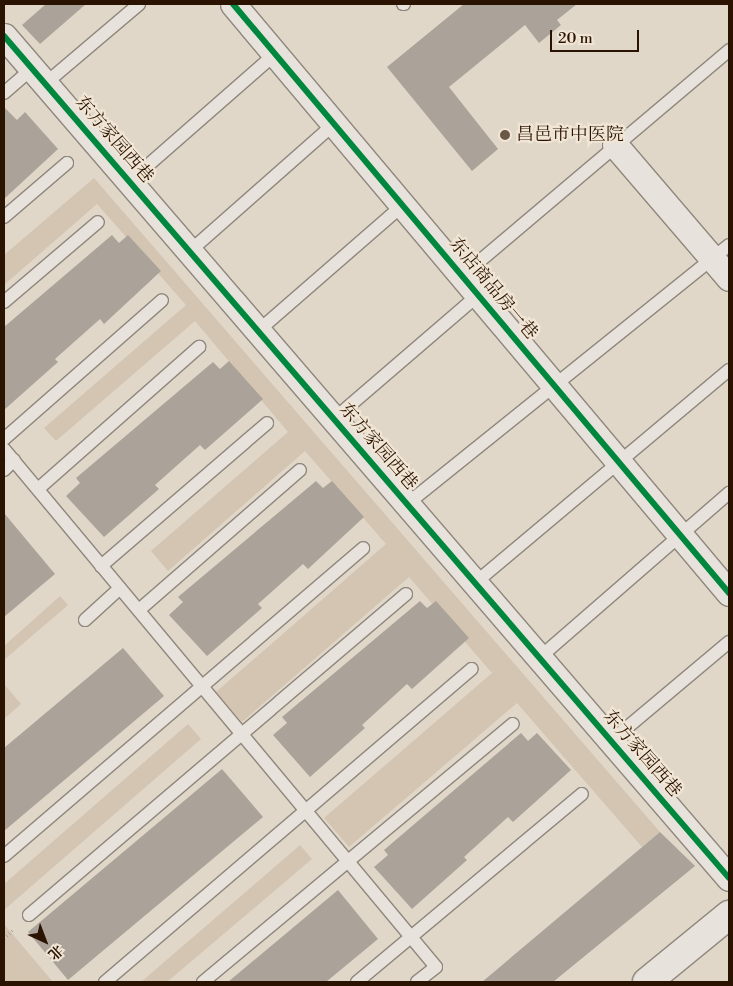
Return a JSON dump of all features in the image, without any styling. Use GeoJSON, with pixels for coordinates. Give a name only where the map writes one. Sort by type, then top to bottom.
{"type":"FeatureCollection","features":[{"type":"Feature","properties":{"kind":"street","name":"东店商品房一巷"},"geometry":{"type":"LineString","coordinates":[[233,4],[729,593]]}},
{"type":"Feature","properties":{"kind":"street","name":"东方家园西巷"},"geometry":{"type":"LineString","coordinates":[[4,36],[40,75],[729,878]]}},
{"type":"Feature","properties":{"kind":"street"},"geometry":{"type":"LineString","coordinates":[[614,145],[721,252],[729,278]]}},
{"type":"Feature","properties":{"kind":"street"},"geometry":{"type":"LineString","coordinates":[[647,982],[729,915]]}},
{"type":"Feature","properties":{"kind":"lane"},"geometry":{"type":"LineString","coordinates":[[4,92],[40,75],[139,4]]}},
{"type":"Feature","properties":{"kind":"lane"},"geometry":{"type":"LineString","coordinates":[[462,276],[614,145],[729,50]]}},
{"type":"Feature","properties":{"kind":"lane"},"geometry":{"type":"LineString","coordinates":[[130,181],[275,54]]}},
{"type":"Feature","properties":{"kind":"lane"},"geometry":{"type":"LineString","coordinates":[[190,251],[334,124]]}},
{"type":"Feature","properties":{"kind":"lane"},"geometry":{"type":"LineString","coordinates":[[4,217],[67,163]]}},
{"type":"Feature","properties":{"kind":"lane"},"geometry":{"type":"LineString","coordinates":[[258,330],[403,205]]}},
{"type":"Feature","properties":{"kind":"lane"},"geometry":{"type":"LineString","coordinates":[[4,302],[98,222]]}},
{"type":"Feature","properties":{"kind":"lane"},"geometry":{"type":"LineString","coordinates":[[407,504],[721,252]]}},
{"type":"Feature","properties":{"kind":"lane"},"geometry":{"type":"LineString","coordinates":[[334,419],[478,294]]}},
{"type":"Feature","properties":{"kind":"lane"},"geometry":{"type":"LineString","coordinates":[[4,439],[162,300]]}},
{"type":"Feature","properties":{"kind":"lane"},"geometry":{"type":"LineString","coordinates":[[38,489],[198,347]]}},
{"type":"Feature","properties":{"kind":"lane"},"geometry":{"type":"LineString","coordinates":[[475,584],[729,370]]}},
{"type":"Feature","properties":{"kind":"lane"},"geometry":{"type":"LineString","coordinates":[[101,566],[267,423]]}},
{"type":"Feature","properties":{"kind":"lane"},"geometry":{"type":"LineString","coordinates":[[4,449],[436,967],[417,982]]}},
{"type":"Feature","properties":{"kind":"lane"},"geometry":{"type":"LineString","coordinates":[[4,470],[14,460]]}},
{"type":"Feature","properties":{"kind":"lane"},"geometry":{"type":"LineString","coordinates":[[139,610],[300,470]]}},
{"type":"Feature","properties":{"kind":"lane"},"geometry":{"type":"LineString","coordinates":[[539,658],[729,493]]}},
{"type":"Feature","properties":{"kind":"lane"},"geometry":{"type":"LineString","coordinates":[[4,856],[363,548]]}},
{"type":"Feature","properties":{"kind":"lane"},"geometry":{"type":"LineString","coordinates":[[85,620],[120,588]]}},
{"type":"Feature","properties":{"kind":"lane"},"geometry":{"type":"LineString","coordinates":[[29,915],[406,594]]}},
{"type":"Feature","properties":{"kind":"lane"},"geometry":{"type":"LineString","coordinates":[[611,741],[729,642]]}},
{"type":"Feature","properties":{"kind":"lane"},"geometry":{"type":"LineString","coordinates":[[105,982],[472,669]]}},
{"type":"Feature","properties":{"kind":"lane"},"geometry":{"type":"LineString","coordinates":[[203,982],[514,724]]}},
{"type":"Feature","properties":{"kind":"lane"},"geometry":{"type":"LineString","coordinates":[[357,982],[582,794]]}},
{"type":"Feature","properties":{"kind":"shaded area"},"geometry":{"type":"Polygon","coordinates":[[[94,178],[660,832],[642,847],[517,703],[349,847],[324,818],[492,673],[409,577],[242,722],[216,692],[386,544],[305,451],[168,571],[151,551],[288,432],[195,321],[56,441],[44,428],[186,305],[97,204],[4,285],[4,255],[94,178]]]}},
{"type":"Feature","properties":{"kind":"shaded area"},"geometry":{"type":"Polygon","coordinates":[[[60,596],[68,605],[4,660],[4,646],[60,596]]]}},
{"type":"Feature","properties":{"kind":"shaded area"},"geometry":{"type":"Polygon","coordinates":[[[4,684],[21,704],[4,719],[4,684]]]}},
{"type":"Feature","properties":{"kind":"shaded area"},"geometry":{"type":"Polygon","coordinates":[[[188,724],[201,739],[4,910],[4,884],[188,724]]]}},
{"type":"Feature","properties":{"kind":"shaded area"},"geometry":{"type":"Polygon","coordinates":[[[300,845],[312,859],[167,982],[141,982],[300,845]]]}},
{"type":"Feature","properties":{"kind":"shaded area"},"geometry":{"type":"Polygon","coordinates":[[[4,924],[53,982],[4,982],[4,924]]]}},
{"type":"Feature","properties":{"kind":"building"},"geometry":{"type":"Polygon","coordinates":[[[46,4],[86,4],[40,44],[22,25],[46,4]]]}},
{"type":"Feature","properties":{"kind":"building"},"geometry":{"type":"Polygon","coordinates":[[[464,4],[577,4],[557,20],[561,25],[539,43],[525,25],[449,87],[498,149],[472,171],[387,67],[464,4]]]}},
{"type":"Feature","properties":{"kind":"building"},"geometry":{"type":"Polygon","coordinates":[[[4,107],[17,120],[25,112],[58,149],[4,199],[4,107]]]}},
{"type":"Feature","properties":{"kind":"building"},"geometry":{"type":"Polygon","coordinates":[[[112,235],[119,243],[128,235],[161,271],[104,324],[100,319],[55,359],[58,362],[4,410],[4,327],[112,235]]]}},
{"type":"Feature","properties":{"kind":"building"},"geometry":{"type":"Polygon","coordinates":[[[229,361],[263,399],[205,450],[200,445],[155,485],[159,489],[104,537],[66,496],[80,483],[76,478],[213,362],[220,369],[229,361]]]}},
{"type":"Feature","properties":{"kind":"building"},"geometry":{"type":"Polygon","coordinates":[[[316,481],[323,488],[332,481],[364,517],[308,569],[303,564],[258,604],[262,608],[207,656],[169,615],[183,602],[178,597],[316,481]]]}},
{"type":"Feature","properties":{"kind":"building"},"geometry":{"type":"Polygon","coordinates":[[[4,513],[55,574],[4,617],[4,513]]]}},
{"type":"Feature","properties":{"kind":"building"},"geometry":{"type":"Polygon","coordinates":[[[420,601],[427,608],[436,601],[469,638],[412,689],[407,684],[362,725],[365,728],[310,777],[273,735],[287,723],[282,717],[420,601]]]}},
{"type":"Feature","properties":{"kind":"building"},"geometry":{"type":"Polygon","coordinates":[[[123,648],[164,696],[4,831],[4,748],[123,648]]]}},
{"type":"Feature","properties":{"kind":"building"},"geometry":{"type":"Polygon","coordinates":[[[521,733],[528,741],[537,733],[571,770],[513,822],[508,817],[464,857],[467,860],[412,909],[374,867],[388,855],[384,850],[521,733]]]}},
{"type":"Feature","properties":{"kind":"building"},"geometry":{"type":"Polygon","coordinates":[[[222,769],[263,817],[68,980],[28,932],[222,769]]]}},
{"type":"Feature","properties":{"kind":"building"},"geometry":{"type":"Polygon","coordinates":[[[660,832],[695,866],[553,982],[482,982],[660,832]]]}},
{"type":"Feature","properties":{"kind":"building"},"geometry":{"type":"Polygon","coordinates":[[[338,890],[378,939],[326,982],[228,982],[338,890]]]}},
{"type":"Feature","properties":{"kind":"cycle path"},"geometry":{"type":"LineString","coordinates":[[233,4],[729,593]]}},
{"type":"Feature","properties":{"kind":"cycle path"},"geometry":{"type":"LineString","coordinates":[[4,36],[729,878]]}},
{"type":"Feature","properties":{"kind":"place","name":"昌邑市中医院"},"geometry":{"type":"Point","coordinates":[505,135]}}]}
